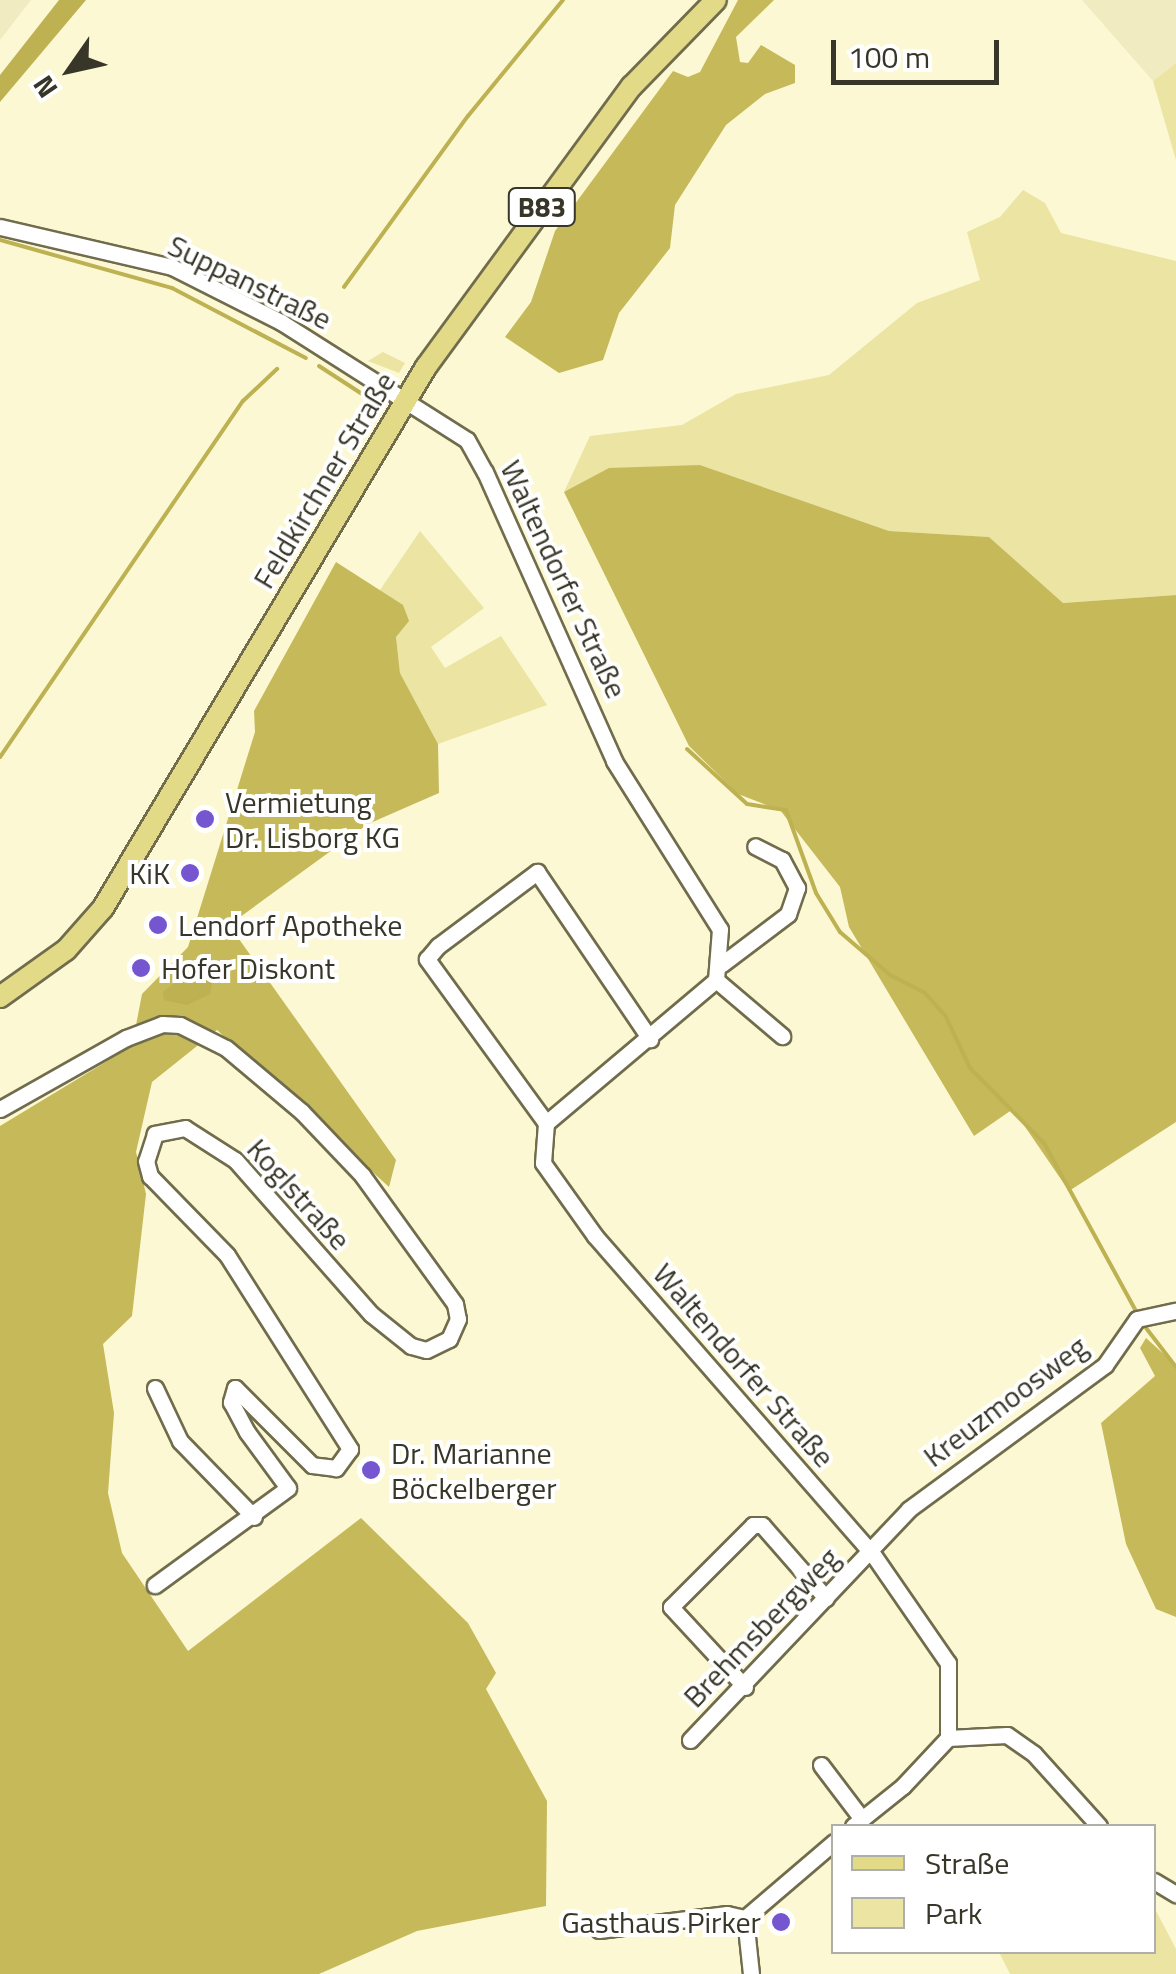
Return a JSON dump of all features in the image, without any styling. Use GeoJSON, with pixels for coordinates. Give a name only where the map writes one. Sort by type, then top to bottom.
{"type":"FeatureCollection","features":[{"type":"Feature","properties":{"kind":"main road","name":"Feldkirchner Straße"},"geometry":{"type":"LineString","coordinates":[[0,997],[66,950],[104,908],[406,399],[632,86],[716,0]]}},
{"type":"Feature","properties":{"kind":"street","name":"Suppanstraße"},"geometry":{"type":"LineString","coordinates":[[0,227],[172,267],[282,322],[406,399]]}},
{"type":"Feature","properties":{"kind":"street","name":"Waltendorfer Straße"},"geometry":{"type":"LineString","coordinates":[[406,399],[468,440],[614,760],[706,900],[720,929],[719,972]]}},
{"type":"Feature","properties":{"kind":"street"},"geometry":{"type":"LineString","coordinates":[[650,1039],[536,872],[438,946],[427,959],[546,1123],[650,1039],[719,972],[788,914],[797,888],[782,860],[756,846]]}},
{"type":"Feature","properties":{"kind":"street"},"geometry":{"type":"LineString","coordinates":[[719,972],[782,1036]]}},
{"type":"Feature","properties":{"kind":"street","name":"Koglstraße"},"geometry":{"type":"LineString","coordinates":[[0,1109],[126,1038],[162,1024],[180,1026],[226,1048],[302,1112],[362,1175],[455,1304],[455,1330],[438,1347],[411,1346],[371,1314],[236,1160],[185,1128],[156,1134],[146,1160],[150,1176],[227,1255],[350,1449],[336,1468],[312,1464],[235,1388],[231,1402],[247,1432],[288,1488],[254,1517],[155,1585]]}},
{"type":"Feature","properties":{"kind":"street","name":"Waltendorfer Straße"},"geometry":{"type":"LineString","coordinates":[[546,1123],[542,1162],[595,1236],[872,1552],[948,1663],[948,1738]]}},
{"type":"Feature","properties":{"kind":"street","name":"Kreuzmoosweg"},"geometry":{"type":"LineString","coordinates":[[872,1552],[909,1509],[970,1460],[1105,1365],[1136,1319],[1176,1311]]}},
{"type":"Feature","properties":{"kind":"street"},"geometry":{"type":"LineString","coordinates":[[155,1388],[180,1441],[254,1517]]}},
{"type":"Feature","properties":{"kind":"street"},"geometry":{"type":"LineString","coordinates":[[745,1687],[672,1608],[753,1525],[762,1525],[826,1598]]}},
{"type":"Feature","properties":{"kind":"street","name":"Brehmsbergweg"},"geometry":{"type":"LineString","coordinates":[[690,1740],[872,1552]]}},
{"type":"Feature","properties":{"kind":"street"},"geometry":{"type":"LineString","coordinates":[[821,1765],[857,1823],[948,1738],[1006,1735],[1097,1824]]}},
{"type":"Feature","properties":{"kind":"street"},"geometry":{"type":"LineString","coordinates":[[745,1918],[831,1845]]}},
{"type":"Feature","properties":{"kind":"street"},"geometry":{"type":"LineString","coordinates":[[598,1930],[727,1914],[745,1918]]}},
{"type":"Feature","properties":{"kind":"street"},"geometry":{"type":"LineString","coordinates":[[745,1918],[751,1974]]}},
{"type":"Feature","properties":{"kind":"shaded area"},"geometry":{"type":"Polygon","coordinates":[[[0,0],[31,0],[0,40],[0,0]]]}},
{"type":"Feature","properties":{"kind":"shaded area"},"geometry":{"type":"Polygon","coordinates":[[[59,0],[86,0],[0,102],[0,75],[59,0]]]}},
{"type":"Feature","properties":{"kind":"shaded area"},"geometry":{"type":"Polygon","coordinates":[[[738,0],[774,0],[736,37],[740,62],[748,63],[761,45],[795,65],[795,83],[765,94],[726,125],[675,205],[670,248],[619,313],[603,360],[559,373],[505,337],[531,302],[555,231],[673,71],[688,77],[700,72],[738,0]]]}},
{"type":"Feature","properties":{"kind":"shaded area"},"geometry":{"type":"Polygon","coordinates":[[[1082,0],[1176,0],[1176,63],[1153,81],[1082,0]]]}},
{"type":"Feature","properties":{"kind":"shaded area"},"geometry":{"type":"Polygon","coordinates":[[[700,465],[889,531],[989,537],[1063,603],[1176,595],[1176,1122],[1069,1191],[1013,1109],[974,1136],[849,927],[840,887],[780,810],[738,794],[689,746],[564,492],[609,468],[700,465]]]}},
{"type":"Feature","properties":{"kind":"shaded area"},"geometry":{"type":"Polygon","coordinates":[[[336,562],[403,605],[409,621],[396,637],[400,673],[438,744],[439,793],[368,824],[229,925],[396,1160],[389,1187],[217,1030],[152,1082],[136,1152],[146,1194],[132,1316],[103,1344],[114,1413],[108,1493],[122,1553],[188,1651],[361,1518],[468,1623],[496,1673],[486,1689],[547,1801],[546,1906],[417,1931],[319,1974],[0,1974],[0,1126],[132,1046],[142,994],[188,947],[255,732],[254,711],[336,562]]]}},
{"type":"Feature","properties":{"kind":"shaded area"},"geometry":{"type":"Polygon","coordinates":[[[190,970],[215,970],[210,994],[187,1005],[164,1000],[163,992],[190,970]]]}},
{"type":"Feature","properties":{"kind":"shaded area"},"geometry":{"type":"Polygon","coordinates":[[[1146,1338],[1176,1365],[1176,1617],[1156,1609],[1126,1544],[1101,1423],[1155,1376],[1140,1348],[1146,1338]]]}},
{"type":"Feature","properties":{"kind":"green space"},"geometry":{"type":"Polygon","coordinates":[[[1176,63],[1176,160],[1153,81],[1176,63]]]}},
{"type":"Feature","properties":{"kind":"green space"},"geometry":{"type":"Polygon","coordinates":[[[1023,190],[1045,203],[1061,233],[1176,261],[1176,595],[1063,603],[989,537],[889,531],[700,465],[564,492],[590,436],[682,425],[736,394],[829,375],[917,303],[980,280],[967,232],[1000,217],[1023,190]]]}},
{"type":"Feature","properties":{"kind":"green space"},"geometry":{"type":"Polygon","coordinates":[[[383,352],[405,363],[399,373],[368,361],[383,352]]]}},
{"type":"Feature","properties":{"kind":"green space"},"geometry":{"type":"Polygon","coordinates":[[[420,531],[484,608],[431,647],[445,668],[501,636],[547,705],[438,744],[400,673],[396,637],[378,593],[420,531]]]}},
{"type":"Feature","properties":{"kind":"green space"},"geometry":{"type":"Polygon","coordinates":[[[1156,1911],[1176,1949],[1176,1974],[1010,1974],[1000,1954],[1156,1954],[1156,1911]]]}},
{"type":"Feature","properties":{"kind":"waterway"},"geometry":{"type":"LineString","coordinates":[[344,287],[468,116],[563,0]]}},
{"type":"Feature","properties":{"kind":"waterway"},"geometry":{"type":"LineString","coordinates":[[0,240],[172,288],[306,358]]}},
{"type":"Feature","properties":{"kind":"waterway"},"geometry":{"type":"LineString","coordinates":[[319,366],[376,403]]}},
{"type":"Feature","properties":{"kind":"waterway"},"geometry":{"type":"LineString","coordinates":[[0,757],[243,401],[277,369]]}},
{"type":"Feature","properties":{"kind":"waterway"},"geometry":{"type":"LineString","coordinates":[[687,749],[747,804],[786,810],[816,893],[840,932],[890,975],[924,992],[945,1015],[970,1068],[1044,1143],[1137,1313]]}},
{"type":"Feature","properties":{"kind":"waterway"},"geometry":{"type":"LineString","coordinates":[[1143,1324],[1176,1367]]}},
{"type":"Feature","properties":{"kind":"place","name":"Vermietung Dr. Lisborg KG"},"geometry":{"type":"Point","coordinates":[205,819]}},
{"type":"Feature","properties":{"kind":"place","name":"KiK"},"geometry":{"type":"Point","coordinates":[190,873]}},
{"type":"Feature","properties":{"kind":"place","name":"Lendorf Apotheke"},"geometry":{"type":"Point","coordinates":[158,925]}},
{"type":"Feature","properties":{"kind":"place","name":"Hofer Diskont"},"geometry":{"type":"Point","coordinates":[141,968]}},
{"type":"Feature","properties":{"kind":"place","name":"Dr. Marianne Böckelberger"},"geometry":{"type":"Point","coordinates":[371,1470]}},
{"type":"Feature","properties":{"kind":"place","name":"Gasthaus Pirker"},"geometry":{"type":"Point","coordinates":[781,1922]}}]}
